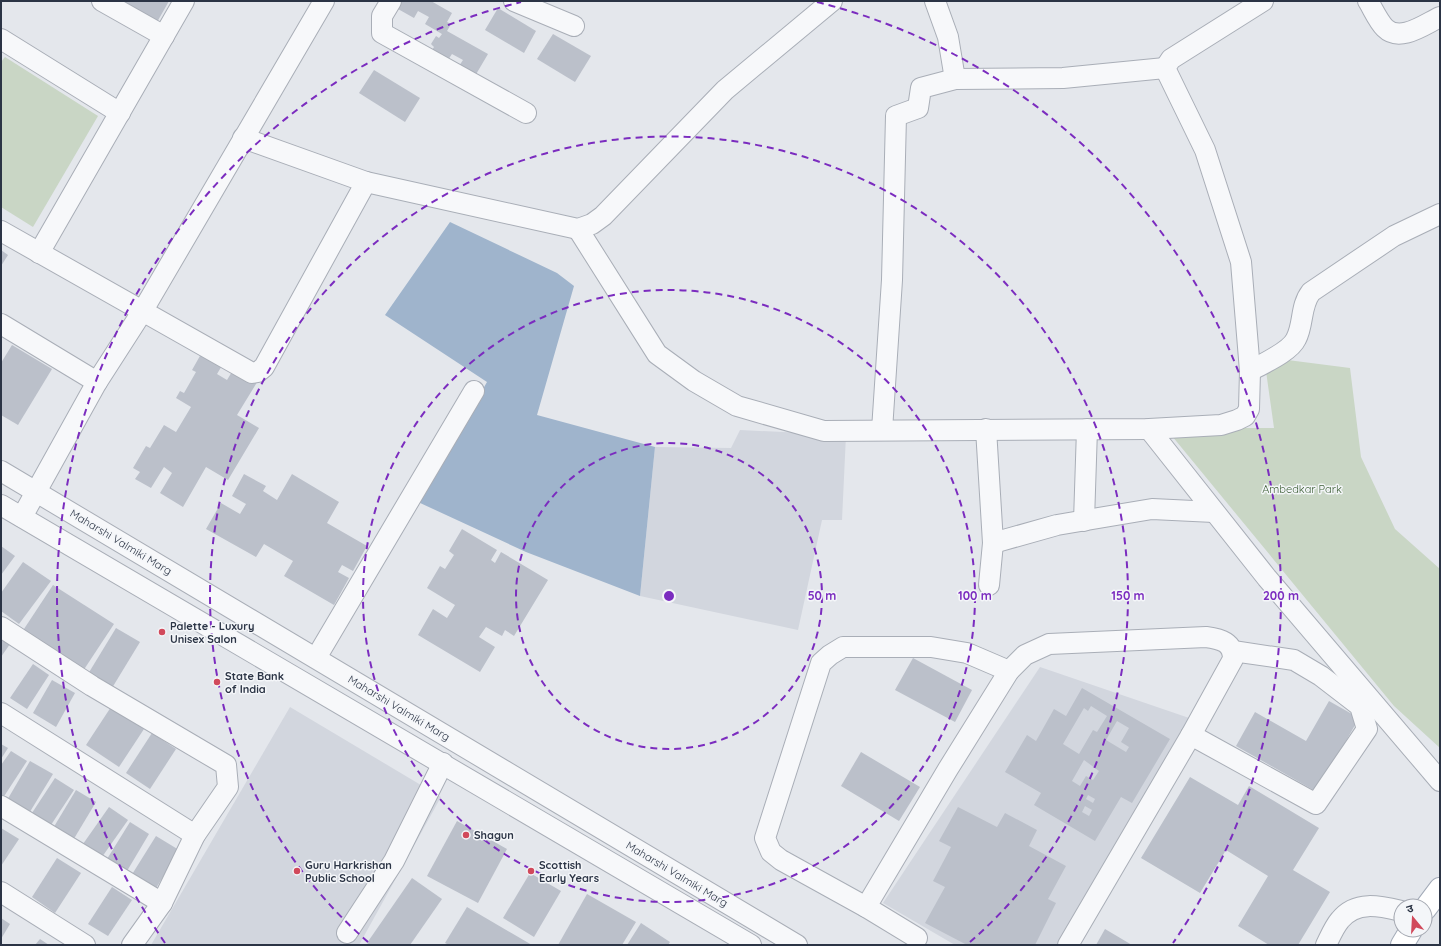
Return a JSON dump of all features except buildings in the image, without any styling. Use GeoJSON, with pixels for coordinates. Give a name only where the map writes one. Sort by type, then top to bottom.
{"type":"FeatureCollection","features":[{"type":"Feature","properties":{"kind":"main road"},"geometry":{"type":"LineString","coordinates":[[1433,898],[1440,889]]}},
{"type":"Feature","properties":{"kind":"street"},"geometry":{"type":"LineString","coordinates":[[102,1],[164,36]]}},
{"type":"Feature","properties":{"kind":"street"},"geometry":{"type":"LineString","coordinates":[[39,253],[184,1]]}},
{"type":"Feature","properties":{"kind":"street"},"geometry":{"type":"LineString","coordinates":[[22,517],[97,382],[142,312],[242,138],[324,1]]}},
{"type":"Feature","properties":{"kind":"street"},"geometry":{"type":"LineString","coordinates":[[391,1],[382,16],[382,33],[526,113]]}},
{"type":"Feature","properties":{"kind":"street"},"geometry":{"type":"LineString","coordinates":[[514,1],[574,26]]}},
{"type":"Feature","properties":{"kind":"street"},"geometry":{"type":"LineString","coordinates":[[242,138],[366,182],[578,229],[592,224],[603,216],[725,90],[832,1]]}},
{"type":"Feature","properties":{"kind":"street"},"geometry":{"type":"LineString","coordinates":[[935,1],[948,37],[955,79]]}},
{"type":"Feature","properties":{"kind":"street"},"geometry":{"type":"LineString","coordinates":[[1165,68],[1171,59],[1263,1]]}},
{"type":"Feature","properties":{"kind":"street"},"geometry":{"type":"LineString","coordinates":[[1368,1],[1385,28],[1393,33],[1409,32],[1440,17]]}},
{"type":"Feature","properties":{"kind":"street"},"geometry":{"type":"LineString","coordinates":[[1,39],[120,113]]}},
{"type":"Feature","properties":{"kind":"street"},"geometry":{"type":"LineString","coordinates":[[578,229],[657,354],[694,381],[737,406],[824,431],[1149,429],[1221,425],[1245,416],[1249,410],[1250,371],[1241,262],[1205,150],[1165,68]]}},
{"type":"Feature","properties":{"kind":"street"},"geometry":{"type":"LineString","coordinates":[[882,430],[892,280],[896,116],[918,108],[921,88],[955,79],[1063,78],[1165,68]]}},
{"type":"Feature","properties":{"kind":"street"},"geometry":{"type":"LineString","coordinates":[[1,231],[252,373],[264,368],[366,182]]}},
{"type":"Feature","properties":{"kind":"street"},"geometry":{"type":"LineString","coordinates":[[1250,371],[1286,349],[1296,340],[1305,302],[1311,292],[1394,236],[1440,214]]}},
{"type":"Feature","properties":{"kind":"street"},"geometry":{"type":"LineString","coordinates":[[1,324],[97,382]]}},
{"type":"Feature","properties":{"kind":"street"},"geometry":{"type":"LineString","coordinates":[[316,658],[474,391]]}},
{"type":"Feature","properties":{"kind":"street"},"geometry":{"type":"LineString","coordinates":[[986,429],[993,543],[989,585]]}},
{"type":"Feature","properties":{"kind":"street"},"geometry":{"type":"LineString","coordinates":[[1084,521],[1087,429]]}},
{"type":"Feature","properties":{"kind":"street"},"geometry":{"type":"LineString","coordinates":[[1149,429],[1267,578],[1440,781]]}},
{"type":"Feature","properties":{"kind":"street","name":"Maharshi Valmiki Marg"},"geometry":{"type":"LineString","coordinates":[[1,471],[797,945]]}},
{"type":"Feature","properties":{"kind":"street"},"geometry":{"type":"LineString","coordinates":[[1,505],[751,945]]}},
{"type":"Feature","properties":{"kind":"street"},"geometry":{"type":"LineString","coordinates":[[993,543],[1057,525],[1152,509],[1214,512]]}},
{"type":"Feature","properties":{"kind":"street"},"geometry":{"type":"LineString","coordinates":[[1,627],[92,686],[226,764],[228,787],[195,835],[162,903],[132,945]]}},
{"type":"Feature","properties":{"kind":"street"},"geometry":{"type":"LineString","coordinates":[[866,907],[948,769],[1009,671],[1025,655],[1049,644],[1206,637],[1218,639],[1230,645],[1233,651],[1233,659],[1191,735],[1068,945]]}},
{"type":"Feature","properties":{"kind":"street"},"geometry":{"type":"LineString","coordinates":[[920,943],[866,907],[781,860],[771,852],[765,838],[821,664],[830,655],[843,647],[931,647],[967,653],[1009,671]]}},
{"type":"Feature","properties":{"kind":"street"},"geometry":{"type":"LineString","coordinates":[[1191,735],[1316,804],[1367,729],[1360,706],[1321,676],[1294,660],[1233,651]]}},
{"type":"Feature","properties":{"kind":"street"},"geometry":{"type":"LineString","coordinates":[[1,713],[195,835]]}},
{"type":"Feature","properties":{"kind":"street"},"geometry":{"type":"LineString","coordinates":[[347,933],[394,861],[443,763]]}},
{"type":"Feature","properties":{"kind":"street"},"geometry":{"type":"LineString","coordinates":[[1,806],[162,903]]}},
{"type":"Feature","properties":{"kind":"street"},"geometry":{"type":"LineString","coordinates":[[1,892],[85,945]]}},
{"type":"Feature","properties":{"kind":"street"},"geometry":{"type":"LineString","coordinates":[[1326,945],[1340,920],[1351,911],[1369,905],[1393,910]]}},
{"type":"Feature","properties":{"kind":"shaded area"},"geometry":{"type":"Polygon","coordinates":[[[740,430],[846,435],[842,520],[822,520],[798,630],[640,596],[655,447],[731,448],[740,430]]]}},
{"type":"Feature","properties":{"kind":"shaded area"},"geometry":{"type":"Polygon","coordinates":[[[1040,667],[1195,720],[1057,945],[955,945],[883,903],[1040,667]]]}},
{"type":"Feature","properties":{"kind":"shaded area","name":"Guru Harkrishan Public School"},"geometry":{"type":"Polygon","coordinates":[[[290,707],[441,797],[359,945],[151,945],[290,707]]]}},
{"type":"Feature","properties":{"kind":"green space"},"geometry":{"type":"Polygon","coordinates":[[[5,57],[98,116],[33,227],[1,207],[1,62],[5,57]]]}},
{"type":"Feature","properties":{"kind":"green space","name":"Ambedkar Park"},"geometry":{"type":"Polygon","coordinates":[[[1264,357],[1350,368],[1361,457],[1395,529],[1440,569],[1440,748],[1394,706],[1172,436],[1175,428],[1274,428],[1264,357]]]}},
{"type":"Feature","properties":{"kind":"water"},"geometry":{"type":"Polygon","coordinates":[[[450,222],[557,273],[574,286],[537,415],[655,447],[640,596],[526,552],[418,502],[487,382],[385,315],[450,222]]]}},
{"type":"Feature","properties":{"kind":"place","name":"Palette - Luxury Unisex Salon"},"geometry":{"type":"Point","coordinates":[162,632]}},
{"type":"Feature","properties":{"kind":"place","name":"State Bank of India"},"geometry":{"type":"Point","coordinates":[217,682]}},
{"type":"Feature","properties":{"kind":"place","name":"Shagun"},"geometry":{"type":"Point","coordinates":[466,835]}},
{"type":"Feature","properties":{"kind":"place","name":"Guru Harkrishan Public School"},"geometry":{"type":"Point","coordinates":[297,871]}},
{"type":"Feature","properties":{"kind":"place","name":"Scottish Early Years"},"geometry":{"type":"Point","coordinates":[531,871]}}]}
